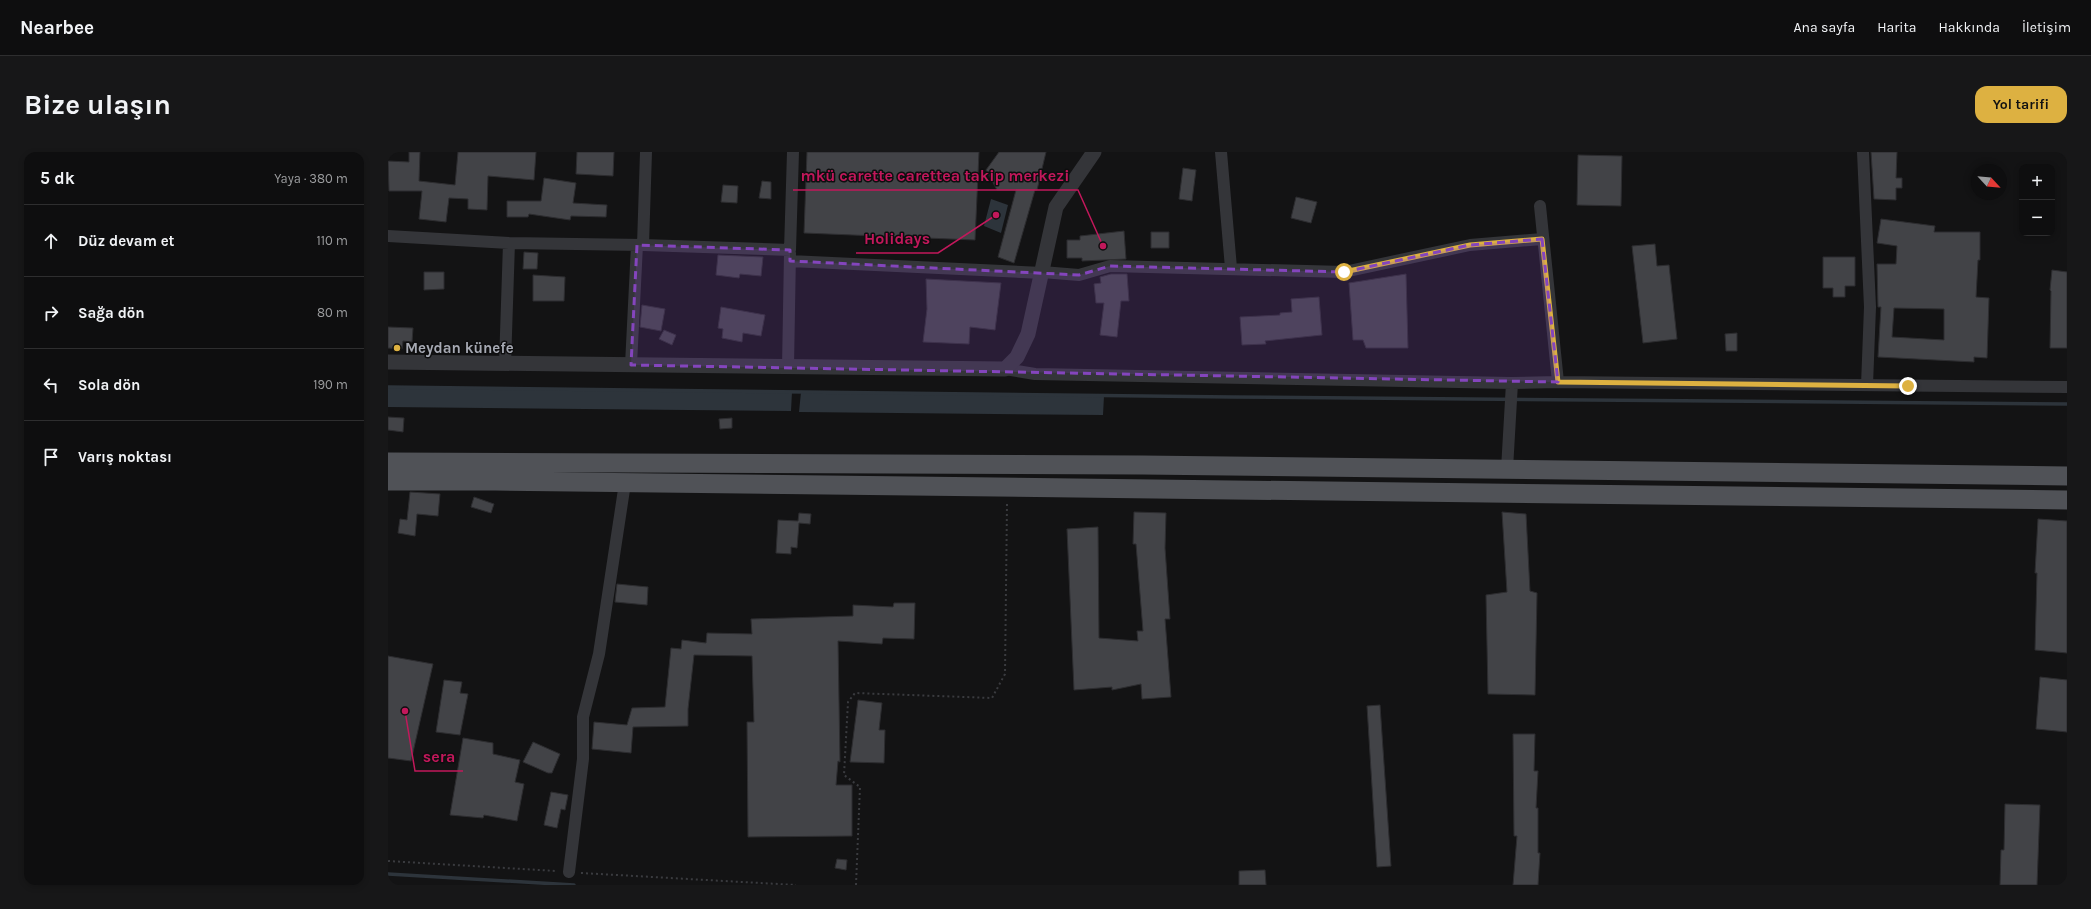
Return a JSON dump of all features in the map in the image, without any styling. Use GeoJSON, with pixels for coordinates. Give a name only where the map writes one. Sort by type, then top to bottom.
{"type":"FeatureCollection","features":[{"type":"Feature","properties":{"kind":"main road"},"geometry":{"type":"LineString","coordinates":[[388,462],[1150,465],[2067,476]]}},
{"type":"Feature","properties":{"kind":"main road"},"geometry":{"type":"LineString","coordinates":[[388,482],[625,483],[2067,500]]}},
{"type":"Feature","properties":{"kind":"street"},"geometry":{"type":"LineString","coordinates":[[631,365],[646,152]]}},
{"type":"Feature","properties":{"kind":"street"},"geometry":{"type":"LineString","coordinates":[[788,367],[792,152]]}},
{"type":"Feature","properties":{"kind":"street"},"geometry":{"type":"LineString","coordinates":[[1005,370],[1017,357],[1028,334],[1056,207],[1094,152]]}},
{"type":"Feature","properties":{"kind":"street"},"geometry":{"type":"LineString","coordinates":[[1221,152],[1231,268]]}},
{"type":"Feature","properties":{"kind":"street"},"geometry":{"type":"LineString","coordinates":[[1863,152],[1870,307],[1868,385]]}},
{"type":"Feature","properties":{"kind":"street"},"geometry":{"type":"LineString","coordinates":[[1540,206],[1542,239],[1558,382]]}},
{"type":"Feature","properties":{"kind":"street"},"geometry":{"type":"LineString","coordinates":[[388,236],[510,243],[640,245],[1079,275],[1110,266],[1344,272],[1470,245],[1542,239]]}},
{"type":"Feature","properties":{"kind":"street"},"geometry":{"type":"LineString","coordinates":[[506,364],[510,243]]}},
{"type":"Feature","properties":{"kind":"street"},"geometry":{"type":"LineString","coordinates":[[388,362],[1005,370],[1035,374],[1512,384],[1558,382],[2067,387]]}},
{"type":"Feature","properties":{"kind":"street"},"geometry":{"type":"LineString","coordinates":[[1507,469],[1512,384]]}},
{"type":"Feature","properties":{"kind":"street"},"geometry":{"type":"LineString","coordinates":[[569,872],[583,759],[583,717],[599,654],[625,483]]}},
{"type":"Feature","properties":{"kind":"path"},"geometry":{"type":"LineString","coordinates":[[856,885],[860,787],[844,775],[848,702],[855,693],[992,698],[1005,674],[1008,488]]}},
{"type":"Feature","properties":{"kind":"path"},"geometry":{"type":"LineString","coordinates":[[388,861],[796,885]]}},
{"type":"Feature","properties":{"kind":"highlighted area"},"geometry":{"type":"Polygon","coordinates":[[[1542,239],[1558,382],[631,365],[637,245],[790,250],[790,261],[1079,275],[1110,266],[1344,272],[1470,245],[1542,239]]]}},
{"type":"Feature","properties":{"kind":"shaded area"},"geometry":{"type":"Polygon","coordinates":[[[991,199],[1008,205],[1001,233],[984,226],[991,199]]]}},
{"type":"Feature","properties":{"kind":"shaded area"},"geometry":{"type":"Polygon","coordinates":[[[388,388],[792,392],[791,411],[388,407],[388,388]]]}},
{"type":"Feature","properties":{"kind":"shaded area"},"geometry":{"type":"Polygon","coordinates":[[[801,392],[1104,396],[1103,415],[799,412],[801,392]]]}},
{"type":"Feature","properties":{"kind":"building"},"geometry":{"type":"Polygon","coordinates":[[[409,152],[420,152],[419,181],[455,185],[458,152],[536,152],[534,180],[488,176],[487,210],[468,209],[468,199],[449,198],[446,222],[419,219],[422,191],[389,191],[388,161],[409,162],[409,152]]]}},
{"type":"Feature","properties":{"kind":"building"},"geometry":{"type":"Polygon","coordinates":[[[577,152],[614,152],[613,176],[576,174],[577,152]]]}},
{"type":"Feature","properties":{"kind":"building"},"geometry":{"type":"Polygon","coordinates":[[[807,152],[979,152],[975,240],[804,233],[807,152]]]}},
{"type":"Feature","properties":{"kind":"building"},"geometry":{"type":"Polygon","coordinates":[[[999,152],[1046,152],[1037,190],[1035,190],[1014,263],[998,257],[1016,190],[997,190],[986,170],[999,152]]]}},
{"type":"Feature","properties":{"kind":"building"},"geometry":{"type":"Polygon","coordinates":[[[1871,152],[1897,152],[1896,178],[1902,178],[1902,188],[1896,188],[1896,200],[1874,199],[1871,152]]]}},
{"type":"Feature","properties":{"kind":"building"},"geometry":{"type":"Polygon","coordinates":[[[1578,155],[1622,156],[1621,206],[1577,205],[1578,155]]]}},
{"type":"Feature","properties":{"kind":"building"},"geometry":{"type":"Polygon","coordinates":[[[1183,168],[1196,170],[1192,201],[1179,199],[1183,168]]]}},
{"type":"Feature","properties":{"kind":"building"},"geometry":{"type":"Polygon","coordinates":[[[544,178],[576,183],[573,203],[607,205],[606,217],[571,216],[570,220],[529,214],[528,217],[507,217],[507,201],[541,201],[544,178]]]}},
{"type":"Feature","properties":{"kind":"building"},"geometry":{"type":"Polygon","coordinates":[[[762,181],[771,182],[771,199],[759,198],[762,181]]]}},
{"type":"Feature","properties":{"kind":"building"},"geometry":{"type":"Polygon","coordinates":[[[723,185],[738,186],[737,203],[721,202],[723,185]]]}},
{"type":"Feature","properties":{"kind":"building"},"geometry":{"type":"Polygon","coordinates":[[[1296,197],[1317,202],[1311,223],[1291,218],[1296,197]]]}},
{"type":"Feature","properties":{"kind":"building"},"geometry":{"type":"Polygon","coordinates":[[[1881,219],[1935,226],[1934,232],[1980,232],[1980,260],[1978,260],[1976,297],[1989,298],[1987,358],[1974,357],[1974,362],[1878,357],[1881,307],[1878,307],[1877,264],[1896,264],[1897,246],[1877,243],[1881,219]],[[1894,308],[1892,337],[1944,340],[1944,309],[1894,308]]]}},
{"type":"Feature","properties":{"kind":"building"},"geometry":{"type":"Polygon","coordinates":[[[1124,231],[1126,259],[1082,261],[1082,258],[1067,258],[1067,240],[1080,240],[1080,236],[1124,231]]]}},
{"type":"Feature","properties":{"kind":"building"},"geometry":{"type":"Polygon","coordinates":[[[1151,232],[1169,232],[1169,248],[1151,248],[1151,232]]]}},
{"type":"Feature","properties":{"kind":"building"},"geometry":{"type":"Polygon","coordinates":[[[1655,244],[1657,266],[1669,265],[1677,339],[1643,343],[1632,246],[1655,244]]]}},
{"type":"Feature","properties":{"kind":"building"},"geometry":{"type":"Polygon","coordinates":[[[524,252],[538,253],[537,269],[523,269],[524,252]]]}},
{"type":"Feature","properties":{"kind":"building"},"geometry":{"type":"Polygon","coordinates":[[[718,255],[763,257],[761,276],[740,274],[739,278],[716,275],[718,255]]]}},
{"type":"Feature","properties":{"kind":"building"},"geometry":{"type":"Polygon","coordinates":[[[1823,257],[1855,257],[1855,286],[1845,286],[1845,297],[1833,297],[1833,288],[1823,288],[1823,257]]]}},
{"type":"Feature","properties":{"kind":"building"},"geometry":{"type":"Polygon","coordinates":[[[2052,270],[2067,272],[2067,348],[2050,348],[2050,290],[2052,270]]]}},
{"type":"Feature","properties":{"kind":"building"},"geometry":{"type":"Polygon","coordinates":[[[424,272],[444,272],[444,289],[424,290],[424,272]]]}},
{"type":"Feature","properties":{"kind":"building"},"geometry":{"type":"Polygon","coordinates":[[[1111,274],[1127,274],[1129,301],[1121,301],[1117,337],[1100,335],[1104,303],[1096,303],[1094,284],[1101,283],[1100,277],[1111,274]]]}},
{"type":"Feature","properties":{"kind":"building"},"geometry":{"type":"Polygon","coordinates":[[[1406,274],[1408,348],[1366,348],[1363,340],[1353,340],[1349,283],[1406,274]]]}},
{"type":"Feature","properties":{"kind":"building"},"geometry":{"type":"Polygon","coordinates":[[[533,275],[565,277],[564,301],[533,301],[533,275]]]}},
{"type":"Feature","properties":{"kind":"building"},"geometry":{"type":"Polygon","coordinates":[[[926,279],[1001,283],[995,330],[970,327],[969,344],[923,342],[927,309],[926,279]]]}},
{"type":"Feature","properties":{"kind":"building"},"geometry":{"type":"Polygon","coordinates":[[[1319,297],[1322,335],[1265,341],[1266,344],[1242,345],[1240,317],[1280,315],[1280,313],[1292,312],[1291,299],[1319,297]]]}},
{"type":"Feature","properties":{"kind":"building"},"geometry":{"type":"Polygon","coordinates":[[[642,305],[665,309],[661,331],[640,327],[642,305]]]}},
{"type":"Feature","properties":{"kind":"building"},"geometry":{"type":"Polygon","coordinates":[[[721,307],[765,315],[761,336],[743,333],[742,342],[722,338],[723,329],[718,328],[721,307]]]}},
{"type":"Feature","properties":{"kind":"building"},"geometry":{"type":"Polygon","coordinates":[[[388,327],[413,328],[412,342],[403,341],[402,349],[388,348],[388,327]]]}},
{"type":"Feature","properties":{"kind":"building"},"geometry":{"type":"Polygon","coordinates":[[[664,330],[676,335],[672,345],[659,339],[664,330]]]}},
{"type":"Feature","properties":{"kind":"building"},"geometry":{"type":"Polygon","coordinates":[[[1737,333],[1737,351],[1726,351],[1725,334],[1737,333]]]}},
{"type":"Feature","properties":{"kind":"building"},"geometry":{"type":"Polygon","coordinates":[[[388,417],[404,418],[403,432],[388,430],[388,417]]]}},
{"type":"Feature","properties":{"kind":"building"},"geometry":{"type":"Polygon","coordinates":[[[732,418],[732,428],[720,429],[719,419],[732,418]]]}},
{"type":"Feature","properties":{"kind":"building"},"geometry":{"type":"Polygon","coordinates":[[[410,492],[440,494],[438,516],[417,514],[415,536],[398,533],[400,519],[407,520],[410,492]]]}},
{"type":"Feature","properties":{"kind":"building"},"geometry":{"type":"Polygon","coordinates":[[[474,497],[494,504],[491,513],[471,507],[474,497]]]}},
{"type":"Feature","properties":{"kind":"building"},"geometry":{"type":"Polygon","coordinates":[[[1134,512],[1166,513],[1165,548],[1170,619],[1165,619],[1171,697],[1142,699],[1141,684],[1112,690],[1112,687],[1074,690],[1067,529],[1098,527],[1099,638],[1138,641],[1137,631],[1143,631],[1136,544],[1133,544],[1134,512]]]}},
{"type":"Feature","properties":{"kind":"building"},"geometry":{"type":"Polygon","coordinates":[[[1502,512],[1526,514],[1530,591],[1537,593],[1535,695],[1488,694],[1486,595],[1507,592],[1502,512]]]}},
{"type":"Feature","properties":{"kind":"building"},"geometry":{"type":"Polygon","coordinates":[[[799,513],[811,514],[810,524],[799,523],[797,548],[791,547],[791,554],[776,553],[778,520],[798,521],[799,513]]]}},
{"type":"Feature","properties":{"kind":"building"},"geometry":{"type":"Polygon","coordinates":[[[2038,519],[2067,521],[2067,653],[2035,650],[2037,573],[2035,573],[2038,519]]]}},
{"type":"Feature","properties":{"kind":"building"},"geometry":{"type":"Polygon","coordinates":[[[617,584],[648,587],[647,605],[615,602],[617,584]]]}},
{"type":"Feature","properties":{"kind":"building"},"geometry":{"type":"Polygon","coordinates":[[[894,603],[915,603],[914,639],[883,638],[882,644],[838,641],[840,762],[838,761],[836,785],[852,785],[852,836],[748,837],[747,722],[754,722],[752,656],[694,655],[688,709],[688,726],[633,727],[631,753],[592,749],[594,722],[627,725],[632,708],[665,707],[671,648],[681,649],[682,640],[706,643],[707,633],[752,634],[751,619],[853,616],[853,605],[893,607],[894,603]]]}},
{"type":"Feature","properties":{"kind":"building"},"geometry":{"type":"Polygon","coordinates":[[[388,656],[433,664],[411,761],[388,758],[388,656]]]}},
{"type":"Feature","properties":{"kind":"building"},"geometry":{"type":"Polygon","coordinates":[[[2040,677],[2067,680],[2067,732],[2036,729],[2040,677]]]}},
{"type":"Feature","properties":{"kind":"building"},"geometry":{"type":"Polygon","coordinates":[[[444,680],[462,682],[460,693],[468,694],[460,735],[436,732],[444,680]]]}},
{"type":"Feature","properties":{"kind":"building"},"geometry":{"type":"Polygon","coordinates":[[[858,700],[882,703],[879,730],[885,730],[884,763],[850,762],[858,700]]]}},
{"type":"Feature","properties":{"kind":"building"},"geometry":{"type":"Polygon","coordinates":[[[1380,705],[1391,866],[1377,867],[1367,706],[1380,705]]]}},
{"type":"Feature","properties":{"kind":"building"},"geometry":{"type":"Polygon","coordinates":[[[1513,734],[1535,734],[1534,771],[1538,771],[1536,808],[1538,808],[1538,853],[1540,853],[1538,885],[1513,885],[1517,836],[1514,836],[1513,734]]]}},
{"type":"Feature","properties":{"kind":"building"},"geometry":{"type":"Polygon","coordinates":[[[463,738],[493,743],[493,754],[520,760],[515,782],[524,784],[517,821],[484,815],[483,818],[450,815],[463,738]]]}},
{"type":"Feature","properties":{"kind":"building"},"geometry":{"type":"Polygon","coordinates":[[[533,742],[560,754],[552,773],[548,773],[523,762],[533,742]]]}},
{"type":"Feature","properties":{"kind":"building"},"geometry":{"type":"Polygon","coordinates":[[[551,792],[568,795],[565,810],[561,809],[557,828],[544,825],[551,792]]]}},
{"type":"Feature","properties":{"kind":"building"},"geometry":{"type":"Polygon","coordinates":[[[2005,804],[2040,805],[2037,885],[2000,885],[2001,850],[2004,850],[2005,804]]]}},
{"type":"Feature","properties":{"kind":"building"},"geometry":{"type":"Polygon","coordinates":[[[837,859],[847,860],[846,870],[835,868],[837,859]]]}},
{"type":"Feature","properties":{"kind":"building"},"geometry":{"type":"Polygon","coordinates":[[[1265,870],[1266,885],[1239,885],[1239,871],[1265,870]]]}},
{"type":"Feature","properties":{"kind":"waterway"},"geometry":{"type":"LineString","coordinates":[[388,387],[1232,397],[2067,404]]}},
{"type":"Feature","properties":{"kind":"waterway"},"geometry":{"type":"LineString","coordinates":[[388,874],[574,885]]}},
{"type":"Feature","properties":{"kind":"place","name":"Holidays"},"geometry":{"type":"Point","coordinates":[996,215]}},
{"type":"Feature","properties":{"kind":"place","name":"mkü carette carettea takip merkezi"},"geometry":{"type":"Point","coordinates":[1103,246]}},
{"type":"Feature","properties":{"kind":"place","name":"Meydan künefe"},"geometry":{"type":"Point","coordinates":[397,348]}},
{"type":"Feature","properties":{"kind":"place","name":"sera"},"geometry":{"type":"Point","coordinates":[405,711]}},
{"type":"Feature","properties":{"kind":"route"},"geometry":{"type":"LineString","coordinates":[[1344,272],[1470,245],[1542,239],[1558,382],[1908,386]]}}]}
